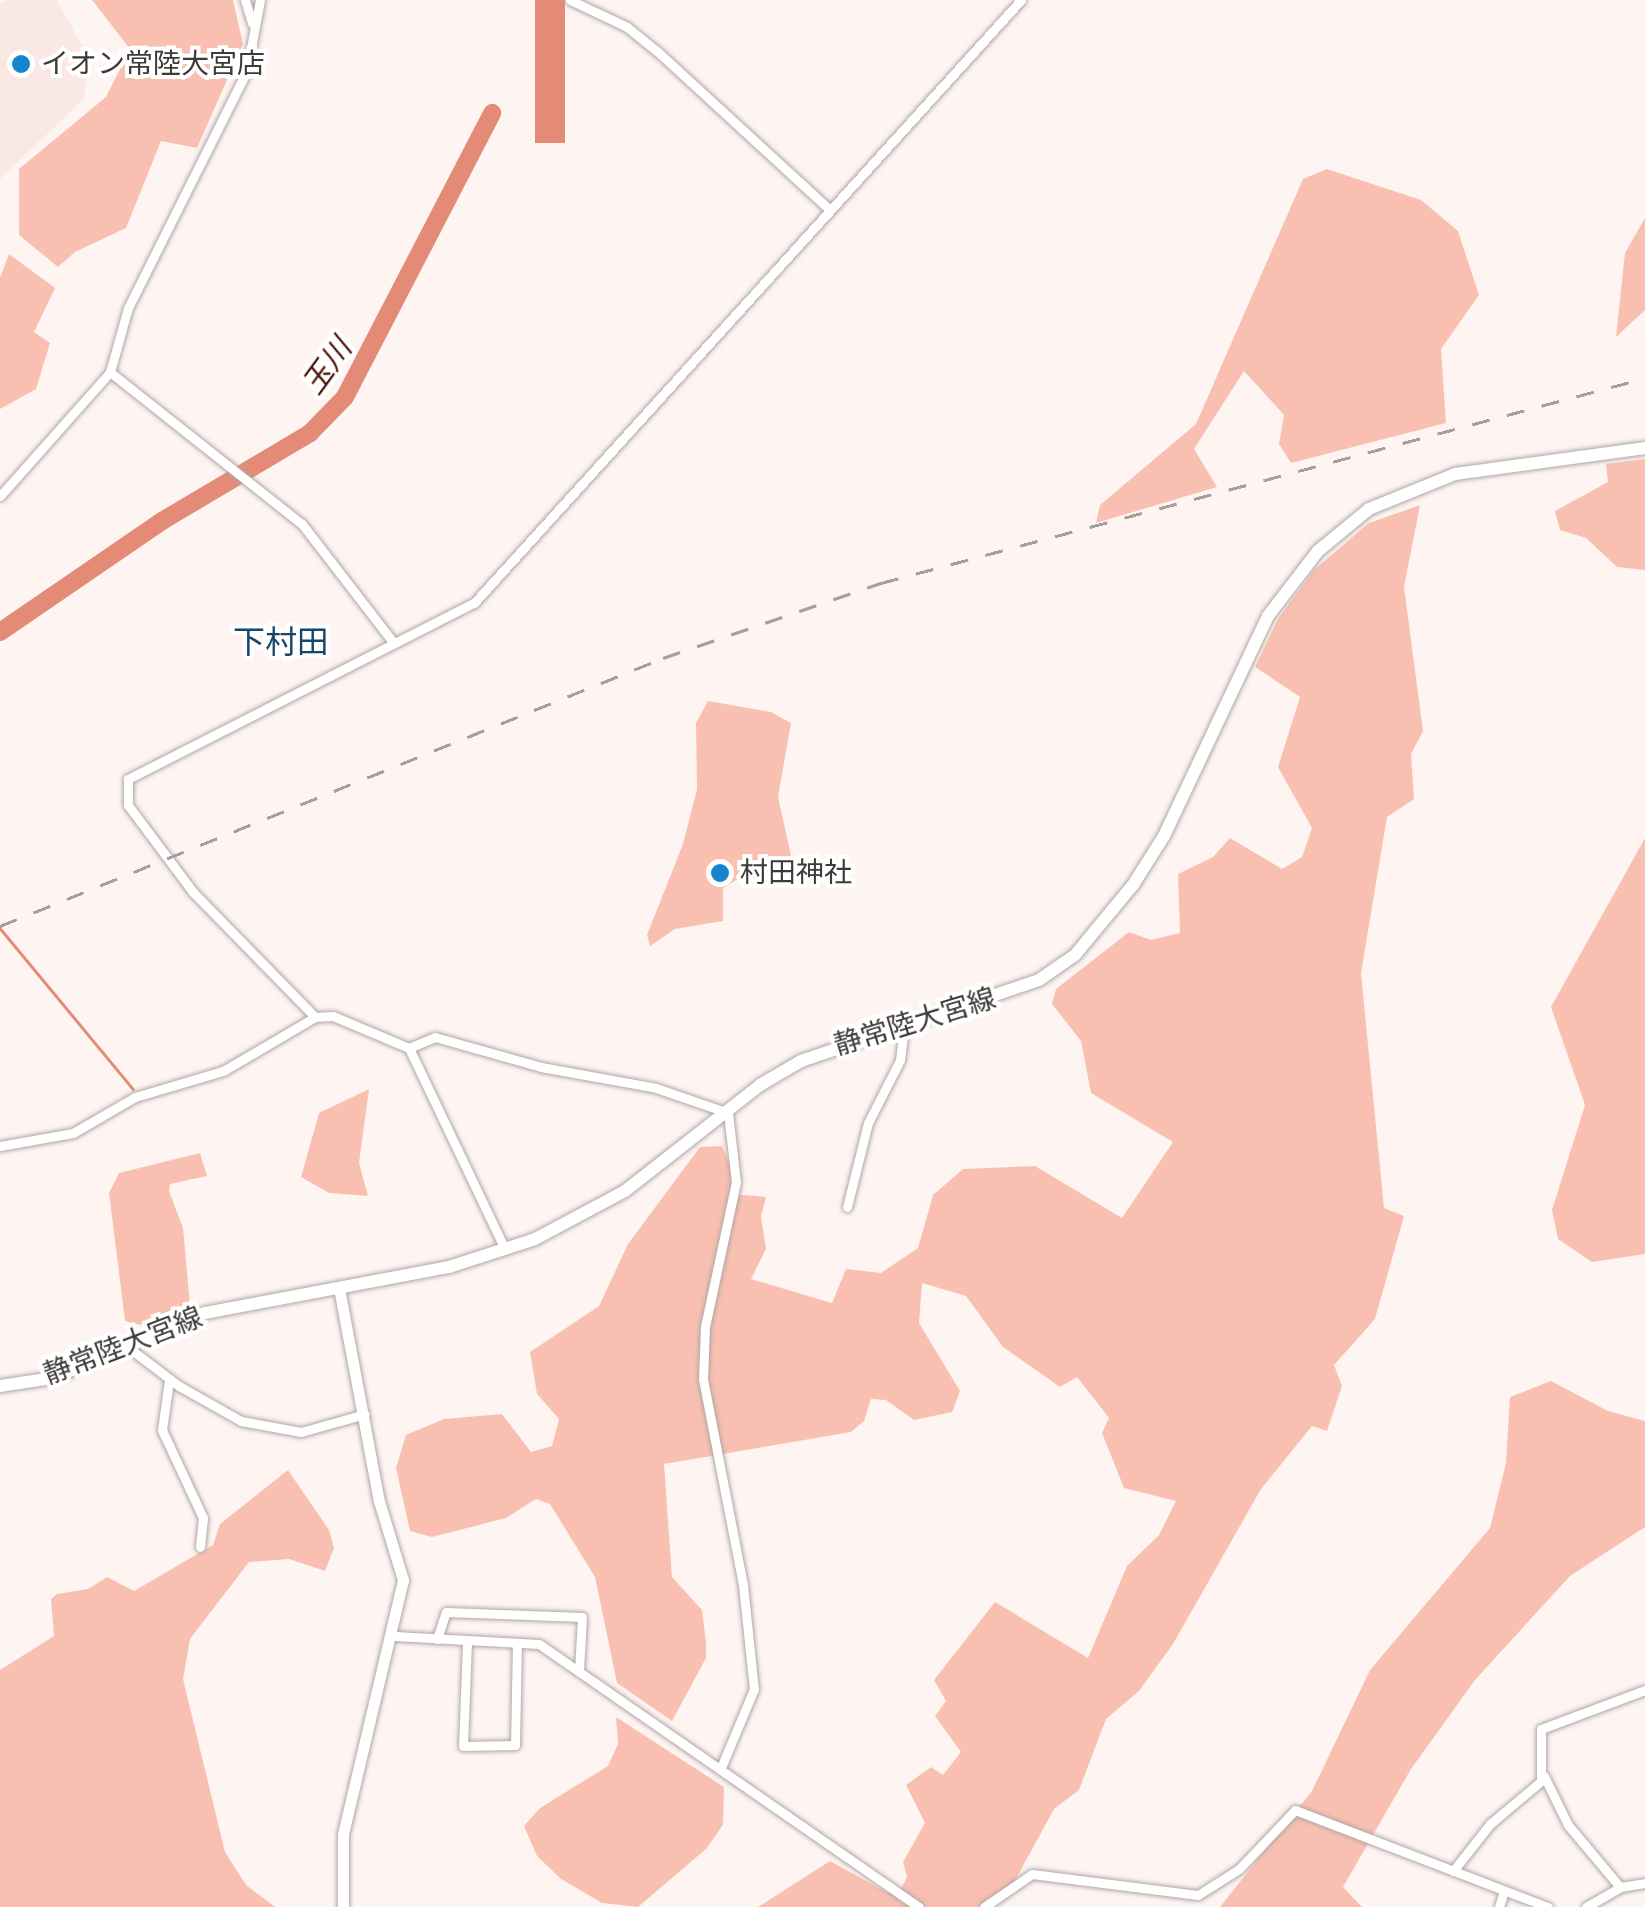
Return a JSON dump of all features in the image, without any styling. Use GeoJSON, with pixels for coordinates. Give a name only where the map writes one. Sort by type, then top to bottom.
{"type":"FeatureCollection","features":[{"type":"Feature","properties":{"kind":"main road","name":"静常陸大宮線"},"geometry":{"type":"LineString","coordinates":[[0,1386],[53,1378],[205,1313],[450,1267],[505,1249],[626,1191],[801,1060],[1039,980],[1104,923],[1164,836],[1268,616],[1318,551],[1369,509],[1411,488],[1488,466],[1645,448]]}},
{"type":"Feature","properties":{"kind":"street"},"geometry":{"type":"LineString","coordinates":[[245,0],[253,26]]}},
{"type":"Feature","properties":{"kind":"street"},"geometry":{"type":"LineString","coordinates":[[0,496],[110,372],[128,308],[247,70],[260,0]]}},
{"type":"Feature","properties":{"kind":"street"},"geometry":{"type":"LineString","coordinates":[[570,0],[657,50],[829,209]]}},
{"type":"Feature","properties":{"kind":"street"},"geometry":{"type":"LineString","coordinates":[[315,1018],[194,892],[128,805],[124,787],[393,642],[474,604],[1021,0]]}},
{"type":"Feature","properties":{"kind":"street"},"geometry":{"type":"LineString","coordinates":[[110,372],[302,524],[393,642]]}},
{"type":"Feature","properties":{"kind":"street"},"geometry":{"type":"LineString","coordinates":[[0,1146],[86,1128],[136,1096],[264,1052],[315,1018],[333,1016],[409,1048],[505,1249]]}},
{"type":"Feature","properties":{"kind":"street"},"geometry":{"type":"LineString","coordinates":[[848,1207],[868,1123],[900,1060],[904,1026]]}},
{"type":"Feature","properties":{"kind":"street"},"geometry":{"type":"LineString","coordinates":[[409,1048],[435,1037],[541,1067],[656,1088],[728,1113],[736,1182],[705,1327],[703,1379],[743,1586],[754,1689],[722,1766]]}},
{"type":"Feature","properties":{"kind":"street"},"geometry":{"type":"LineString","coordinates":[[339,1288],[379,1501],[403,1580],[395,1636],[344,1834],[343,1907]]}},
{"type":"Feature","properties":{"kind":"street"},"geometry":{"type":"LineString","coordinates":[[125,1344],[169,1380],[241,1421],[318,1431],[365,1414]]}},
{"type":"Feature","properties":{"kind":"street"},"geometry":{"type":"LineString","coordinates":[[169,1380],[162,1430],[203,1518],[200,1547]]}},
{"type":"Feature","properties":{"kind":"street"},"geometry":{"type":"LineString","coordinates":[[437,1640],[446,1612],[582,1617],[579,1671]]}},
{"type":"Feature","properties":{"kind":"street"},"geometry":{"type":"LineString","coordinates":[[395,1636],[539,1644],[722,1766],[762,1801],[919,1907]]}},
{"type":"Feature","properties":{"kind":"street"},"geometry":{"type":"LineString","coordinates":[[467,1642],[463,1746],[515,1745],[517,1644]]}},
{"type":"Feature","properties":{"kind":"street"},"geometry":{"type":"LineString","coordinates":[[1620,1887],[1568,1825],[1544,1776],[1542,1729],[1645,1690]]}},
{"type":"Feature","properties":{"kind":"street"},"geometry":{"type":"LineString","coordinates":[[1452,1871],[1490,1824],[1544,1776]]}},
{"type":"Feature","properties":{"kind":"street"},"geometry":{"type":"LineString","coordinates":[[984,1907],[1032,1874],[1198,1895],[1239,1869],[1295,1810],[1548,1907]]}},
{"type":"Feature","properties":{"kind":"street"},"geometry":{"type":"LineString","coordinates":[[1586,1907],[1620,1887],[1645,1884]]}},
{"type":"Feature","properties":{"kind":"street"},"geometry":{"type":"LineString","coordinates":[[1500,1907],[1504,1891]]}},
{"type":"Feature","properties":{"kind":"shaded area"},"geometry":{"type":"Polygon","coordinates":[[[57,0],[89,59],[84,99],[0,179],[0,3],[57,0]]]}},
{"type":"Feature","properties":{"kind":"shaded area"},"geometry":{"type":"Polygon","coordinates":[[[92,0],[233,0],[243,44],[197,148],[161,141],[126,228],[75,252],[58,267],[19,235],[19,169],[106,97],[130,49],[92,0]]]}},
{"type":"Feature","properties":{"kind":"shaded area"},"geometry":{"type":"Polygon","coordinates":[[[535,0],[565,0],[565,143],[535,143],[535,0]]]}},
{"type":"Feature","properties":{"kind":"shaded area"},"geometry":{"type":"Polygon","coordinates":[[[1327,169],[1421,200],[1458,231],[1479,295],[1441,349],[1446,423],[1291,463],[1279,444],[1284,415],[1244,371],[1194,449],[1217,487],[1096,523],[1100,505],[1196,424],[1303,179],[1327,169]]]}},
{"type":"Feature","properties":{"kind":"shaded area"},"geometry":{"type":"Polygon","coordinates":[[[1645,218],[1645,310],[1616,337],[1625,253],[1645,218]]]}},
{"type":"Feature","properties":{"kind":"shaded area"},"geometry":{"type":"Polygon","coordinates":[[[9,254],[55,288],[34,332],[50,343],[36,389],[0,409],[0,278],[9,254]]]}},
{"type":"Feature","properties":{"kind":"shaded area"},"geometry":{"type":"Polygon","coordinates":[[[1645,459],[1645,570],[1617,567],[1586,538],[1560,530],[1555,511],[1608,482],[1606,464],[1645,459]]]}},
{"type":"Feature","properties":{"kind":"shaded area"},"geometry":{"type":"Polygon","coordinates":[[[1420,505],[1404,587],[1423,731],[1411,754],[1414,799],[1387,817],[1361,973],[1384,1208],[1404,1216],[1375,1319],[1334,1365],[1342,1386],[1327,1431],[1312,1426],[1261,1489],[1173,1644],[1139,1691],[1106,1719],[1079,1790],[1054,1809],[1011,1888],[989,1907],[758,1907],[830,1861],[886,1892],[900,1891],[907,1877],[903,1862],[925,1823],[906,1785],[931,1767],[943,1775],[961,1752],[935,1716],[946,1701],[934,1680],[995,1602],[1088,1658],[1127,1566],[1159,1535],[1176,1501],[1124,1488],[1102,1433],[1109,1418],[1077,1377],[1060,1387],[1003,1347],[966,1296],[922,1283],[919,1323],[960,1391],[952,1412],[914,1420],[886,1400],[871,1399],[864,1421],[851,1432],[664,1464],[672,1577],[702,1610],[706,1643],[706,1658],[672,1721],[617,1683],[595,1577],[550,1504],[536,1499],[506,1518],[432,1537],[410,1531],[396,1468],[406,1435],[444,1419],[502,1414],[531,1452],[552,1446],[559,1419],[537,1394],[530,1352],[599,1306],[628,1244],[700,1147],[722,1146],[732,1169],[730,1194],[766,1197],[761,1216],[766,1249],[751,1279],[832,1303],[846,1269],[881,1273],[918,1248],[933,1195],[963,1169],[1035,1166],[1122,1218],[1173,1142],[1091,1093],[1081,1041],[1052,1004],[1056,989],[1129,932],[1151,940],[1180,933],[1178,874],[1213,857],[1230,838],[1282,869],[1302,857],[1312,828],[1278,767],[1300,697],[1255,667],[1278,619],[1314,570],[1369,523],[1420,505]]]}},
{"type":"Feature","properties":{"kind":"shaded area"},"geometry":{"type":"Polygon","coordinates":[[[708,701],[771,712],[791,723],[778,797],[794,869],[786,883],[751,871],[723,888],[723,921],[675,929],[650,946],[647,935],[683,844],[697,789],[696,723],[708,701]]]}},
{"type":"Feature","properties":{"kind":"shaded area"},"geometry":{"type":"Polygon","coordinates":[[[1645,838],[1645,1254],[1592,1262],[1558,1239],[1552,1210],[1585,1105],[1551,1007],[1645,838]]]}},
{"type":"Feature","properties":{"kind":"shaded area"},"geometry":{"type":"Polygon","coordinates":[[[369,1089],[359,1163],[368,1196],[329,1193],[301,1177],[319,1113],[369,1089]]]}},
{"type":"Feature","properties":{"kind":"shaded area"},"geometry":{"type":"Polygon","coordinates":[[[200,1153],[207,1176],[170,1184],[169,1191],[183,1228],[190,1305],[140,1325],[125,1321],[109,1193],[119,1173],[200,1153]]]}},
{"type":"Feature","properties":{"kind":"shaded area"},"geometry":{"type":"Polygon","coordinates":[[[1551,1381],[1608,1411],[1645,1421],[1645,1527],[1570,1576],[1475,1680],[1411,1769],[1343,1887],[1362,1907],[1220,1907],[1312,1791],[1370,1670],[1490,1528],[1506,1463],[1510,1397],[1551,1381]]]}},
{"type":"Feature","properties":{"kind":"shaded area"},"geometry":{"type":"Polygon","coordinates":[[[288,1470],[329,1530],[334,1548],[325,1571],[289,1559],[249,1562],[190,1639],[183,1679],[225,1852],[246,1885],[275,1907],[0,1907],[0,1670],[54,1636],[51,1599],[57,1594],[88,1589],[107,1577],[134,1591],[213,1545],[220,1524],[288,1470]]]}},
{"type":"Feature","properties":{"kind":"shaded area"},"geometry":{"type":"Polygon","coordinates":[[[616,1717],[724,1787],[723,1825],[706,1849],[638,1907],[602,1903],[561,1879],[537,1856],[524,1826],[540,1808],[608,1766],[618,1744],[616,1717]]]}},
{"type":"Feature","properties":{"kind":"waterway","name":"玉川"},"geometry":{"type":"LineString","coordinates":[[0,632],[162,521],[310,433],[345,397],[492,113]]}},
{"type":"Feature","properties":{"kind":"waterway"},"geometry":{"type":"LineString","coordinates":[[0,928],[133,1089]]}},
{"type":"Feature","properties":{"kind":"railway"},"geometry":{"type":"LineString","coordinates":[[0,926],[663,658],[881,583],[1645,378]]}},
{"type":"Feature","properties":{"kind":"place","name":"イオン常陸大宮店"},"geometry":{"type":"Point","coordinates":[21,64]}},
{"type":"Feature","properties":{"kind":"place","name":"村田神社"},"geometry":{"type":"Point","coordinates":[720,873]}},
{"type":"Feature","properties":{"kind":"district","name":"下村田"},"geometry":{"type":"Point","coordinates":[281,643]}}]}
